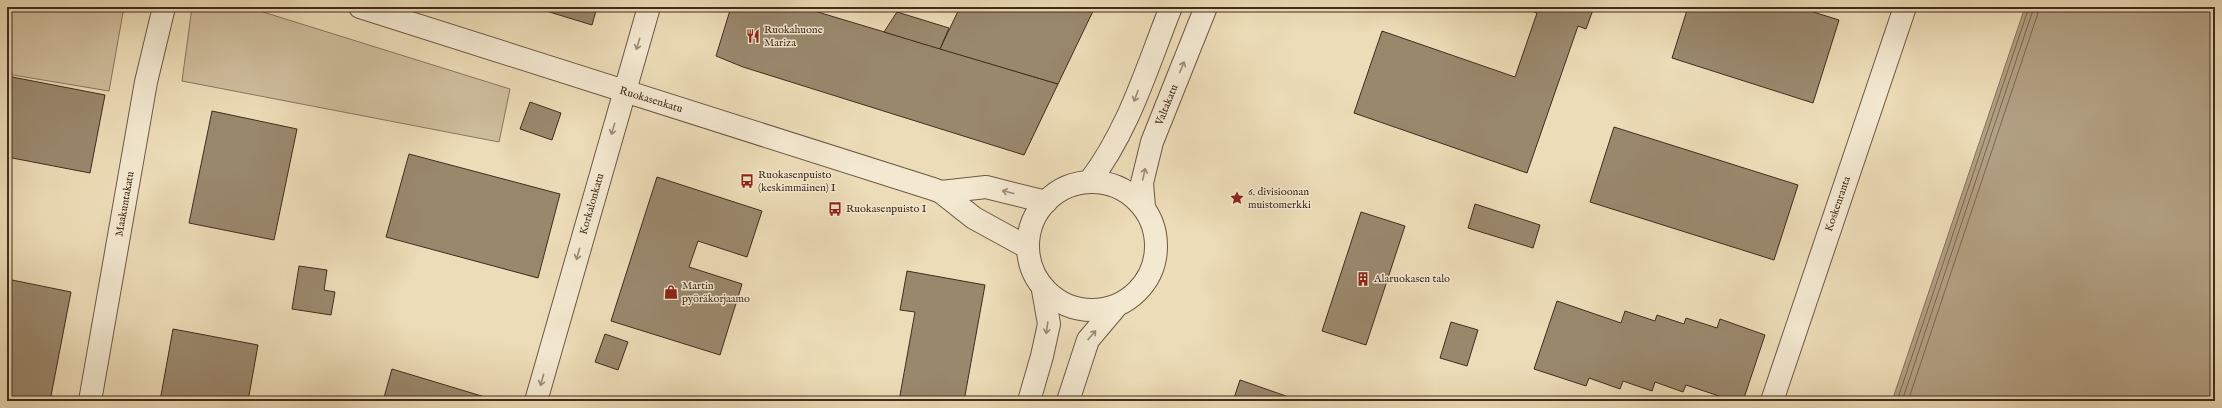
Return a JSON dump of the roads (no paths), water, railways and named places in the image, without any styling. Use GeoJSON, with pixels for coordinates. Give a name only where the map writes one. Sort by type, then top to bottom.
{"type":"FeatureCollection","features":[{"type":"Feature","properties":{"kind":"street","name":"Maakuntakatu"},"geometry":{"type":"LineString","coordinates":[[90,401],[146,82],[164,7]]}},
{"type":"Feature","properties":{"kind":"street","name":"Ruokasenkatu"},"geometry":{"type":"LineString","coordinates":[[360,7],[941,192],[974,218],[1025,246]]}},
{"type":"Feature","properties":{"kind":"street","name":"Korkalonkatu"},"geometry":{"type":"LineString","coordinates":[[536,401],[649,7]]}},
{"type":"Feature","properties":{"kind":"street"},"geometry":{"type":"LineString","coordinates":[[1089,182],[1105,162],[1121,134],[1171,7]]}},
{"type":"Feature","properties":{"kind":"street","name":"Valtakatu"},"geometry":{"type":"LineString","coordinates":[[1144,207],[1142,183],[1152,142],[1206,7]]}},
{"type":"Feature","properties":{"kind":"street","name":"Koskenranta"},"geometry":{"type":"LineString","coordinates":[[1772,401],[1905,7]]}},
{"type":"Feature","properties":{"kind":"street"},"geometry":{"type":"LineString","coordinates":[[1068,401],[1088,340],[1115,308],[1138,293],[1153,274],[1158,242],[1154,226],[1144,207],[1120,188],[1106,184],[1089,182],[1068,188],[1046,202],[1032,221],[1027,232],[1025,246],[1027,259],[1043,290],[1061,303],[1083,308],[1115,308]]}},
{"type":"Feature","properties":{"kind":"street","name":"Ruokasenkatu"},"geometry":{"type":"LineString","coordinates":[[941,192],[986,187],[1046,202]]}},
{"type":"Feature","properties":{"kind":"street"},"geometry":{"type":"LineString","coordinates":[[1029,401],[1048,324],[1043,290]]}},
{"type":"Feature","properties":{"kind":"water"},"geometry":{"type":"Polygon","coordinates":[[[2025,7],[2215,7],[2215,401],[1892,401],[2025,7]]]}},
{"type":"Feature","properties":{"kind":"place","name":"Ruokahuone Mariza"},"geometry":{"type":"Point","coordinates":[753,36]}},
{"type":"Feature","properties":{"kind":"place","name":"Ruokasenpuisto (keskimmäinen) I"},"geometry":{"type":"Point","coordinates":[747,181]}},
{"type":"Feature","properties":{"kind":"place","name":"6. divisioonan muistomerkki"},"geometry":{"type":"Point","coordinates":[1237,198]}},
{"type":"Feature","properties":{"kind":"place","name":"Ruokasenpuisto I"},"geometry":{"type":"Point","coordinates":[835,209]}},
{"type":"Feature","properties":{"kind":"place","name":"Alaruokasen talo"},"geometry":{"type":"Point","coordinates":[1363,279]}},
{"type":"Feature","properties":{"kind":"place","name":"Martin pyöräkorjaamo"},"geometry":{"type":"Point","coordinates":[671,292]}}]}
